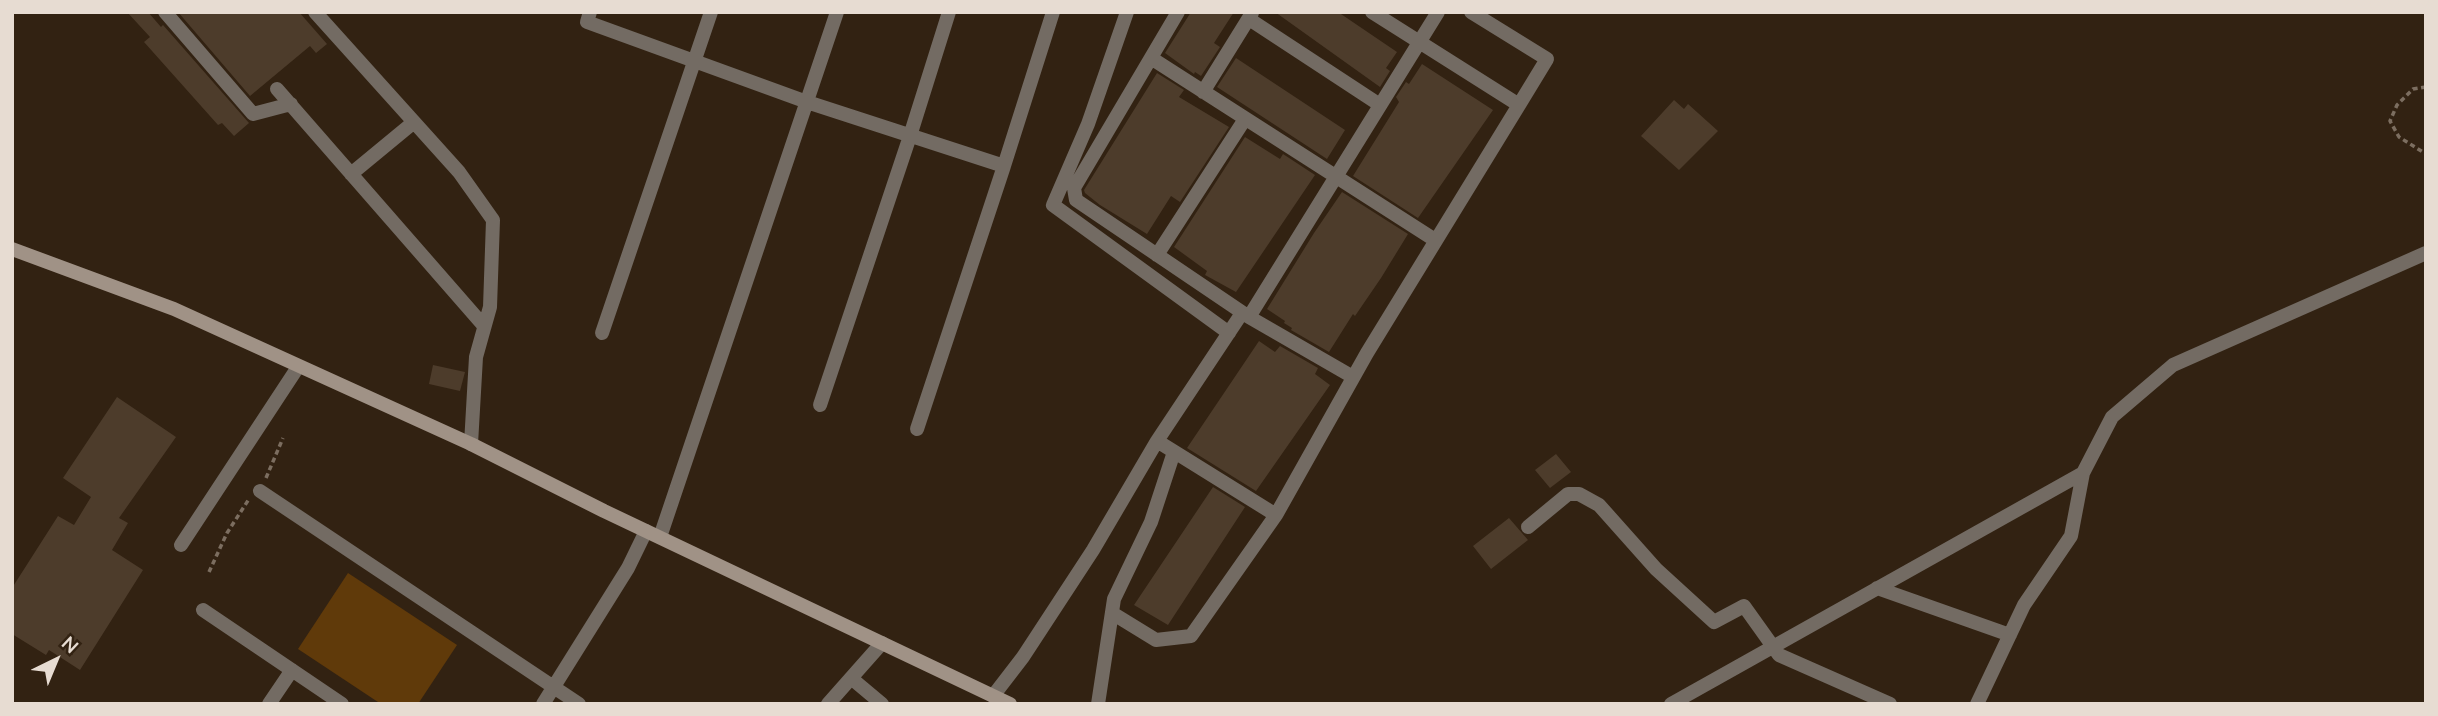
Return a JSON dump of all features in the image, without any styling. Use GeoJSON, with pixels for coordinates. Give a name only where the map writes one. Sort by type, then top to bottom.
{"type":"FeatureCollection","features":[{"type":"Feature","properties":{"kind":"main road"},"geometry":{"type":"LineString","coordinates":[[12,249],[174,309],[471,444],[646,531],[1010,704]]}},
{"type":"Feature","properties":{"kind":"street"},"geometry":{"type":"LineString","coordinates":[[165,12],[253,114],[291,104]]}},
{"type":"Feature","properties":{"kind":"street"},"geometry":{"type":"LineString","coordinates":[[315,12],[459,172],[493,220],[490,307],[477,358],[471,444]]}},
{"type":"Feature","properties":{"kind":"street"},"geometry":{"type":"LineString","coordinates":[[590,12],[587,22],[807,102],[1004,166]]}},
{"type":"Feature","properties":{"kind":"street"},"geometry":{"type":"LineString","coordinates":[[602,333],[712,12]]}},
{"type":"Feature","properties":{"kind":"street"},"geometry":{"type":"LineString","coordinates":[[660,537],[837,12]]}},
{"type":"Feature","properties":{"kind":"street"},"geometry":{"type":"LineString","coordinates":[[820,405],[911,136],[949,12]]}},
{"type":"Feature","properties":{"kind":"street"},"geometry":{"type":"LineString","coordinates":[[917,429],[1053,12]]}},
{"type":"Feature","properties":{"kind":"street"},"geometry":{"type":"LineString","coordinates":[[1127,12],[1088,124],[1053,205],[1228,332]]}},
{"type":"Feature","properties":{"kind":"street"},"geometry":{"type":"LineString","coordinates":[[1178,12],[1074,188],[1076,200],[1245,315],[1353,377]]}},
{"type":"Feature","properties":{"kind":"street"},"geometry":{"type":"LineString","coordinates":[[1372,12],[1519,105]]}},
{"type":"Feature","properties":{"kind":"street"},"geometry":{"type":"LineString","coordinates":[[993,696],[1023,657],[1093,550],[1157,442],[1228,332],[1245,315],[1335,178],[1438,12]]}},
{"type":"Feature","properties":{"kind":"street"},"geometry":{"type":"LineString","coordinates":[[1112,613],[1156,640],[1191,636],[1276,515],[1353,377],[1547,59],[1471,12]]}},
{"type":"Feature","properties":{"kind":"street"},"geometry":{"type":"LineString","coordinates":[[1203,92],[1251,16],[1380,105]]}},
{"type":"Feature","properties":{"kind":"street"},"geometry":{"type":"LineString","coordinates":[[1151,58],[1435,240]]}},
{"type":"Feature","properties":{"kind":"street"},"geometry":{"type":"LineString","coordinates":[[277,89],[484,326]]}},
{"type":"Feature","properties":{"kind":"street"},"geometry":{"type":"LineString","coordinates":[[1157,255],[1245,119]]}},
{"type":"Feature","properties":{"kind":"street"},"geometry":{"type":"LineString","coordinates":[[351,174],[414,122]]}},
{"type":"Feature","properties":{"kind":"street"},"geometry":{"type":"LineString","coordinates":[[1977,704],[2024,606],[2071,536],[2084,473],[2112,417],[2173,365],[2426,253]]}},
{"type":"Feature","properties":{"kind":"street"},"geometry":{"type":"LineString","coordinates":[[181,545],[298,367]]}},
{"type":"Feature","properties":{"kind":"street"},"geometry":{"type":"LineString","coordinates":[[1157,442],[1276,515]]}},
{"type":"Feature","properties":{"kind":"street"},"geometry":{"type":"LineString","coordinates":[[1098,704],[1114,599],[1152,522],[1174,452]]}},
{"type":"Feature","properties":{"kind":"street"},"geometry":{"type":"LineString","coordinates":[[1671,704],[2084,473]]}},
{"type":"Feature","properties":{"kind":"street"},"geometry":{"type":"LineString","coordinates":[[260,491],[579,704]]}},
{"type":"Feature","properties":{"kind":"street"},"geometry":{"type":"LineString","coordinates":[[1528,527],[1568,494],[1578,495],[1599,505],[1656,569],[1714,622],[1744,606],[1779,655],[1890,704]]}},
{"type":"Feature","properties":{"kind":"street"},"geometry":{"type":"LineString","coordinates":[[543,704],[628,568],[646,531]]}},
{"type":"Feature","properties":{"kind":"street"},"geometry":{"type":"LineString","coordinates":[[1877,588],[2010,635]]}},
{"type":"Feature","properties":{"kind":"street"},"geometry":{"type":"LineString","coordinates":[[202,610],[342,704]]}},
{"type":"Feature","properties":{"kind":"street"},"geometry":{"type":"LineString","coordinates":[[828,704],[882,643]]}},
{"type":"Feature","properties":{"kind":"street"},"geometry":{"type":"LineString","coordinates":[[269,704],[292,670]]}},
{"type":"Feature","properties":{"kind":"street"},"geometry":{"type":"LineString","coordinates":[[851,678],[882,704]]}},
{"type":"Feature","properties":{"kind":"path"},"geometry":{"type":"LineString","coordinates":[[2426,88],[2413,89],[2397,105],[2390,121],[2399,137],[2426,154]]}},
{"type":"Feature","properties":{"kind":"path"},"geometry":{"type":"LineString","coordinates":[[209,572],[227,533],[249,498],[260,491],[283,438]]}},
{"type":"Feature","properties":{"kind":"shaded area"},"geometry":{"type":"Polygon","coordinates":[[[348,573],[457,645],[418,704],[381,704],[298,649],[348,573]]]}},
{"type":"Feature","properties":{"kind":"building"},"geometry":{"type":"Polygon","coordinates":[[[127,12],[148,12],[161,27],[163,25],[249,123],[234,136],[222,123],[218,125],[144,42],[150,37],[127,12]]]}},
{"type":"Feature","properties":{"kind":"building"},"geometry":{"type":"Polygon","coordinates":[[[178,12],[299,12],[327,44],[316,53],[310,46],[250,96],[178,12]]]}},
{"type":"Feature","properties":{"kind":"building"},"geometry":{"type":"Polygon","coordinates":[[[1191,12],[1234,12],[1214,43],[1220,47],[1201,76],[1165,53],[1191,12]]]}},
{"type":"Feature","properties":{"kind":"building"},"geometry":{"type":"Polygon","coordinates":[[[1275,12],[1338,12],[1397,52],[1386,68],[1390,71],[1380,87],[1275,12]]]}},
{"type":"Feature","properties":{"kind":"building"},"geometry":{"type":"Polygon","coordinates":[[[1236,58],[1345,130],[1327,159],[1217,87],[1236,58]]]}},
{"type":"Feature","properties":{"kind":"building"},"geometry":{"type":"Polygon","coordinates":[[[1422,64],[1493,110],[1418,218],[1353,176],[1399,102],[1396,97],[1406,82],[1409,84],[1422,64]]]}},
{"type":"Feature","properties":{"kind":"building"},"geometry":{"type":"Polygon","coordinates":[[[1157,73],[1184,90],[1179,97],[1229,127],[1180,202],[1171,196],[1147,234],[1100,205],[1084,190],[1157,73]]]}},
{"type":"Feature","properties":{"kind":"building"},"geometry":{"type":"Polygon","coordinates":[[[1674,100],[1684,109],[1688,104],[1718,131],[1679,170],[1641,136],[1674,100]]]}},
{"type":"Feature","properties":{"kind":"building"},"geometry":{"type":"Polygon","coordinates":[[[1245,137],[1280,159],[1283,154],[1315,175],[1236,292],[1205,275],[1207,271],[1174,247],[1245,137]]]}},
{"type":"Feature","properties":{"kind":"building"},"geometry":{"type":"Polygon","coordinates":[[[1342,192],[1408,234],[1329,352],[1291,330],[1285,321],[1267,309],[1342,192]]]}},
{"type":"Feature","properties":{"kind":"building"},"geometry":{"type":"Polygon","coordinates":[[[1259,341],[1275,352],[1280,346],[1318,368],[1315,374],[1330,385],[1256,491],[1187,448],[1259,341]]]}},
{"type":"Feature","properties":{"kind":"building"},"geometry":{"type":"Polygon","coordinates":[[[433,365],[465,372],[460,391],[429,384],[433,365]]]}},
{"type":"Feature","properties":{"kind":"building"},"geometry":{"type":"Polygon","coordinates":[[[117,397],[176,437],[119,518],[128,523],[112,550],[143,570],[80,670],[49,650],[46,655],[12,634],[12,588],[58,516],[74,525],[91,497],[63,478],[117,397]]]}},
{"type":"Feature","properties":{"kind":"building"},"geometry":{"type":"Polygon","coordinates":[[[1556,454],[1571,472],[1550,488],[1535,470],[1556,454]]]}},
{"type":"Feature","properties":{"kind":"building"},"geometry":{"type":"Polygon","coordinates":[[[1213,487],[1245,507],[1168,625],[1134,605],[1213,487]]]}},
{"type":"Feature","properties":{"kind":"building"},"geometry":{"type":"Polygon","coordinates":[[[1509,518],[1528,540],[1491,569],[1473,546],[1509,518]]]}}]}
